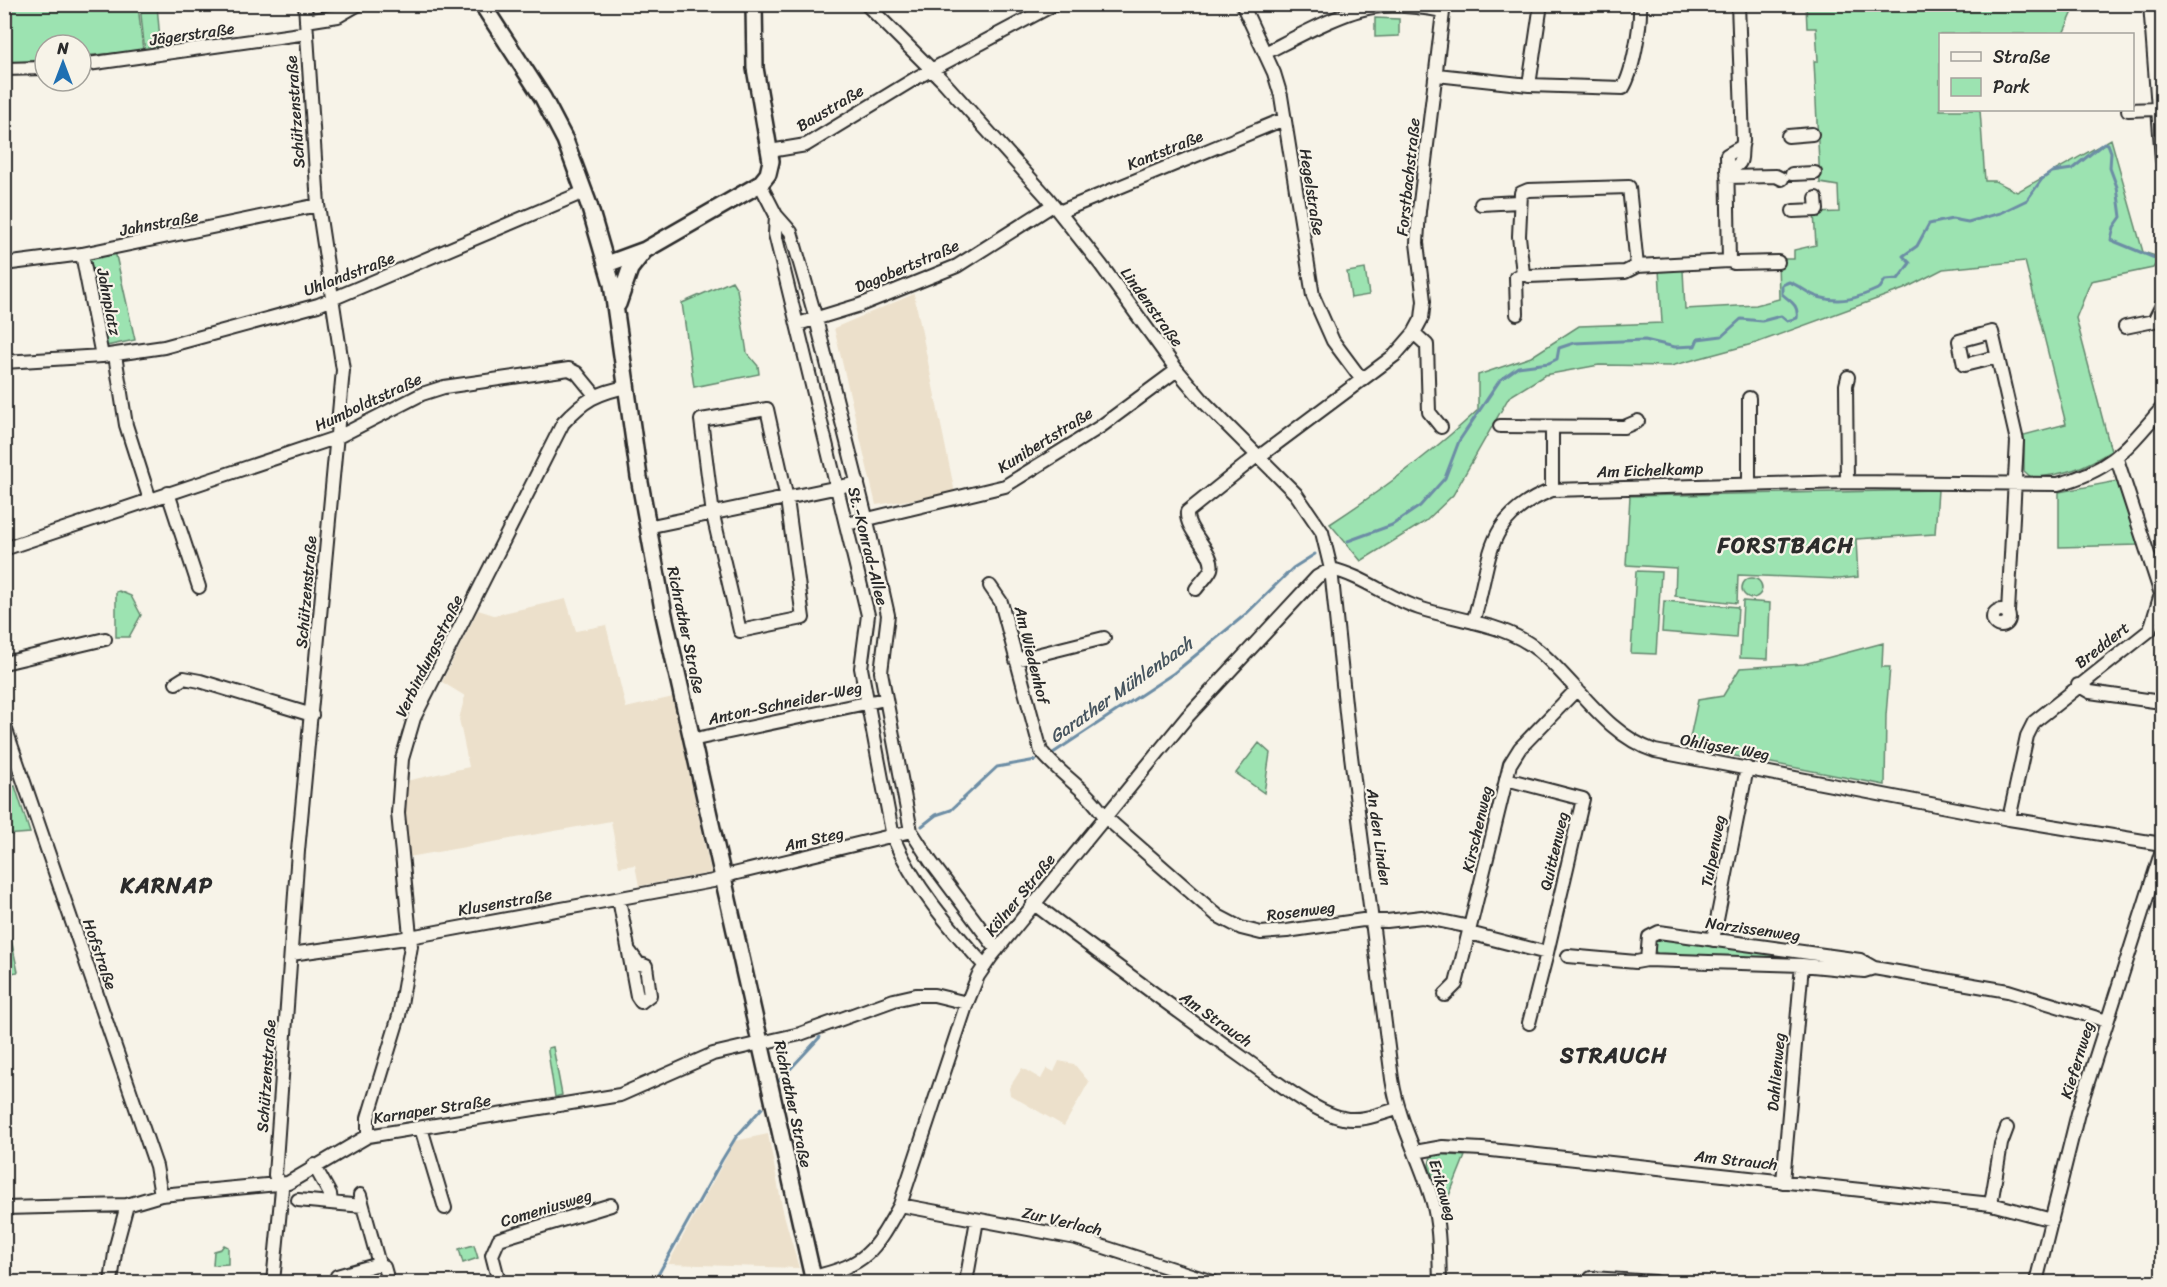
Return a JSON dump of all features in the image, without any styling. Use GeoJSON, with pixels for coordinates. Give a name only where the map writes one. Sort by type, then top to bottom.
{"type":"FeatureCollection","features":[{"type":"Feature","properties":{"kind":"main road","name":"Richrather Straße"},"geometry":{"type":"LineString","coordinates":[[482,4],[543,98],[565,140],[607,264],[616,310],[647,528],[691,740],[813,1280]]}},
{"type":"Feature","properties":{"kind":"main road"},"geometry":{"type":"LineString","coordinates":[[607,264],[645,250],[760,184],[770,169],[770,151],[755,68],[754,4]]}},
{"type":"Feature","properties":{"kind":"main road"},"geometry":{"type":"LineString","coordinates":[[616,310],[630,269],[645,250]]}},
{"type":"Feature","properties":{"kind":"main road"},"geometry":{"type":"LineString","coordinates":[[607,264],[618,270],[630,269]]}},
{"type":"Feature","properties":{"kind":"street","name":"Schützenstraße"},"geometry":{"type":"LineString","coordinates":[[273,1282],[280,1232],[277,1225],[282,1189],[275,1175],[291,954],[343,370],[318,205],[305,4]]}},
{"type":"Feature","properties":{"kind":"street","name":"Jägerstraße"},"geometry":{"type":"LineString","coordinates":[[93,63],[306,27],[338,16],[359,4]]}},
{"type":"Feature","properties":{"kind":"street","name":"Lindenstraße"},"geometry":{"type":"LineString","coordinates":[[866,4],[931,70],[1056,209],[1177,370],[1205,403],[1296,494],[1314,518],[1325,542],[1331,569]]}},
{"type":"Feature","properties":{"kind":"street","name":"Baustraße"},"geometry":{"type":"LineString","coordinates":[[770,151],[806,145],[931,70],[1055,4]]}},
{"type":"Feature","properties":{"kind":"street","name":"Hegelstraße"},"geometry":{"type":"LineString","coordinates":[[1242,4],[1265,53],[1281,96],[1313,296],[1333,341],[1362,380]]}},
{"type":"Feature","properties":{"kind":"street"},"geometry":{"type":"LineString","coordinates":[[1529,85],[1541,4]]}},
{"type":"Feature","properties":{"kind":"street"},"geometry":{"type":"LineString","coordinates":[[1730,261],[1727,155],[1741,147],[1738,4]]}},
{"type":"Feature","properties":{"kind":"street"},"geometry":{"type":"LineString","coordinates":[[2150,4],[2163,160]]}},
{"type":"Feature","properties":{"kind":"street"},"geometry":{"type":"LineString","coordinates":[[1437,75],[1529,85],[1623,88],[1627,81],[1633,54],[1640,6]]}},
{"type":"Feature","properties":{"kind":"street"},"geometry":{"type":"LineString","coordinates":[[1265,53],[1344,16],[1371,7],[1444,8]]}},
{"type":"Feature","properties":{"kind":"street","name":"Forstbachstraße"},"geometry":{"type":"LineString","coordinates":[[1196,589],[1210,572],[1211,561],[1188,521],[1187,512],[1259,455],[1395,355],[1414,333],[1422,318],[1424,301],[1417,243],[1419,211],[1444,8]]}},
{"type":"Feature","properties":{"kind":"street"},"geometry":{"type":"LineString","coordinates":[[4,69],[33,68]]}},
{"type":"Feature","properties":{"kind":"street"},"geometry":{"type":"LineString","coordinates":[[2134,110],[2157,109]]}},
{"type":"Feature","properties":{"kind":"street","name":"Kantstraße"},"geometry":{"type":"LineString","coordinates":[[1056,209],[1284,119]]}},
{"type":"Feature","properties":{"kind":"street"},"geometry":{"type":"LineString","coordinates":[[1788,136],[1812,134]]}},
{"type":"Feature","properties":{"kind":"street"},"geometry":{"type":"LineString","coordinates":[[1727,174],[1787,176],[1815,173]]}},
{"type":"Feature","properties":{"kind":"street","name":"St.-Konrad-Allee"},"geometry":{"type":"LineString","coordinates":[[760,184],[776,215],[791,232],[816,319],[867,521],[889,620],[881,672],[911,831],[930,862],[997,950]]}},
{"type":"Feature","properties":{"kind":"street"},"geometry":{"type":"LineString","coordinates":[[1523,274],[1518,202],[1521,193],[1528,190],[1629,188],[1637,266]]}},
{"type":"Feature","properties":{"kind":"street","name":"Uhlandstraße"},"geometry":{"type":"LineString","coordinates":[[4,362],[109,356],[210,336],[333,301],[584,192]]}},
{"type":"Feature","properties":{"kind":"street"},"geometry":{"type":"LineString","coordinates":[[1793,211],[1817,210],[1816,198]]}},
{"type":"Feature","properties":{"kind":"street"},"geometry":{"type":"LineString","coordinates":[[1481,204],[1518,202]]}},
{"type":"Feature","properties":{"kind":"street","name":"Jahnstraße"},"geometry":{"type":"LineString","coordinates":[[4,264],[82,254],[318,205]]}},
{"type":"Feature","properties":{"kind":"street","name":"Dagobertstraße"},"geometry":{"type":"LineString","coordinates":[[798,324],[860,305],[957,266],[1056,209]]}},
{"type":"Feature","properties":{"kind":"street","name":"St.-Konrad-Allee"},"geometry":{"type":"LineString","coordinates":[[776,215],[775,234],[868,615],[861,662],[866,702],[893,837],[903,863],[952,929],[985,966]]}},
{"type":"Feature","properties":{"kind":"street","name":"Jahnplatz"},"geometry":{"type":"LineString","coordinates":[[82,254],[109,356]]}},
{"type":"Feature","properties":{"kind":"street"},"geometry":{"type":"LineString","coordinates":[[1517,314],[1516,278],[1523,274],[1625,272],[1637,266],[1730,261],[1734,263],[1778,262]]}},
{"type":"Feature","properties":{"kind":"street"},"geometry":{"type":"LineString","coordinates":[[2126,327],[2154,321],[2163,305]]}},
{"type":"Feature","properties":{"kind":"street"},"geometry":{"type":"LineString","coordinates":[[1414,333],[1428,345],[1429,412],[1441,427]]}},
{"type":"Feature","properties":{"kind":"street"},"geometry":{"type":"LineString","coordinates":[[109,356],[150,500]]}},
{"type":"Feature","properties":{"kind":"street"},"geometry":{"type":"LineString","coordinates":[[1997,357],[2017,441],[2008,612]]}},
{"type":"Feature","properties":{"kind":"street","name":"Humboldtstraße"},"geometry":{"type":"LineString","coordinates":[[4,549],[338,437],[422,394],[444,387],[569,369],[577,373],[595,395]]}},
{"type":"Feature","properties":{"kind":"street","name":"Kunibertstraße"},"geometry":{"type":"LineString","coordinates":[[847,524],[1005,486],[1100,427],[1177,370]]}},
{"type":"Feature","properties":{"kind":"street"},"geometry":{"type":"LineString","coordinates":[[1847,482],[1846,385],[1848,376]]}},
{"type":"Feature","properties":{"kind":"street","name":"Verbindungsstraße"},"geometry":{"type":"LineString","coordinates":[[368,1136],[371,1107],[399,1016],[411,937],[398,813],[402,759],[414,718],[562,423],[580,405],[595,395],[627,387]]}},
{"type":"Feature","properties":{"kind":"street"},"geometry":{"type":"LineString","coordinates":[[1749,398],[1749,484]]}},
{"type":"Feature","properties":{"kind":"street"},"geometry":{"type":"LineString","coordinates":[[2117,459],[2163,408]]}},
{"type":"Feature","properties":{"kind":"street"},"geometry":{"type":"LineString","coordinates":[[766,409],[787,499],[803,618],[740,631],[713,515],[701,420],[766,409]]}},
{"type":"Feature","properties":{"kind":"street"},"geometry":{"type":"LineString","coordinates":[[1500,426],[1624,427],[1638,421]]}},
{"type":"Feature","properties":{"kind":"street"},"geometry":{"type":"LineString","coordinates":[[1552,427],[1552,490]]}},
{"type":"Feature","properties":{"kind":"street","name":"Am Eichelkamp"},"geometry":{"type":"LineString","coordinates":[[1473,622],[1492,542],[1504,520],[1534,497],[1552,490],[1847,482],[2058,484],[2085,476],[2117,459]]}},
{"type":"Feature","properties":{"kind":"street","name":"Breddert"},"geometry":{"type":"LineString","coordinates":[[2009,819],[2027,736],[2034,722],[2078,685],[2156,630],[2162,595],[2117,459]]}},
{"type":"Feature","properties":{"kind":"street"},"geometry":{"type":"LineString","coordinates":[[647,528],[858,483]]}},
{"type":"Feature","properties":{"kind":"street"},"geometry":{"type":"LineString","coordinates":[[168,493],[199,587]]}},
{"type":"Feature","properties":{"kind":"street","name":"Ohligser Weg"},"geometry":{"type":"LineString","coordinates":[[1331,569],[1352,574],[1418,608],[1519,637],[1538,650],[1611,724],[1640,746],[2009,819],[2163,844]]}},
{"type":"Feature","properties":{"kind":"street","name":"Kölner Straße"},"geometry":{"type":"LineString","coordinates":[[813,1280],[858,1263],[886,1231],[900,1205],[967,1003],[985,966],[1033,903],[1187,717],[1272,623],[1317,577],[1331,569]]}},
{"type":"Feature","properties":{"kind":"street","name":"An den Linden"},"geometry":{"type":"LineString","coordinates":[[1331,569],[1348,732],[1397,1109]]}},
{"type":"Feature","properties":{"kind":"street","name":"Am Wiedenhof"},"geometry":{"type":"LineString","coordinates":[[990,586],[1001,602],[1041,751],[1052,765],[1094,801],[1104,816]]}},
{"type":"Feature","properties":{"kind":"street"},"geometry":{"type":"LineString","coordinates":[[1016,660],[1104,638]]}},
{"type":"Feature","properties":{"kind":"street"},"geometry":{"type":"LineString","coordinates":[[4,663],[105,639]]}},
{"type":"Feature","properties":{"kind":"street"},"geometry":{"type":"LineString","coordinates":[[176,683],[184,678],[200,681],[312,715]]}},
{"type":"Feature","properties":{"kind":"street","name":"Breddert"},"geometry":{"type":"LineString","coordinates":[[2078,685],[2090,692],[2154,701]]}},
{"type":"Feature","properties":{"kind":"street","name":"Kirschenweg"},"geometry":{"type":"LineString","coordinates":[[1445,995],[1456,984],[1510,764],[1520,748],[1577,689]]}},
{"type":"Feature","properties":{"kind":"street","name":"Anton-Schneider-Weg"},"geometry":{"type":"LineString","coordinates":[[691,740],[885,699]]}},
{"type":"Feature","properties":{"kind":"street","name":"Hofstraße"},"geometry":{"type":"LineString","coordinates":[[4,724],[156,1166],[161,1195]]}},
{"type":"Feature","properties":{"kind":"street","name":"Tulpenweg"},"geometry":{"type":"LineString","coordinates":[[1713,940],[1747,768]]}},
{"type":"Feature","properties":{"kind":"street","name":"Quittenweg"},"geometry":{"type":"LineString","coordinates":[[1506,780],[1584,799],[1529,1023]]}},
{"type":"Feature","properties":{"kind":"street","name":"Rosenweg"},"geometry":{"type":"LineString","coordinates":[[1104,816],[1218,916],[1241,928],[1270,932],[1427,917],[1470,930]]}},
{"type":"Feature","properties":{"kind":"street","name":"Am Steg"},"geometry":{"type":"LineString","coordinates":[[723,878],[911,831]]}},
{"type":"Feature","properties":{"kind":"street","name":"Kiefernweg"},"geometry":{"type":"LineString","coordinates":[[2036,1282],[2078,1113],[2163,850]]}},
{"type":"Feature","properties":{"kind":"street","name":"Klusenstraße"},"geometry":{"type":"LineString","coordinates":[[291,954],[411,937],[723,878]]}},
{"type":"Feature","properties":{"kind":"street"},"geometry":{"type":"LineString","coordinates":[[619,899],[630,952]]}},
{"type":"Feature","properties":{"kind":"street","name":"Am Strauch"},"geometry":{"type":"LineString","coordinates":[[1033,903],[1145,988],[1276,1081],[1326,1113],[1343,1119],[1358,1119],[1397,1109]]}},
{"type":"Feature","properties":{"kind":"street"},"geometry":{"type":"LineString","coordinates":[[1470,930],[1547,952]]}},
{"type":"Feature","properties":{"kind":"street","name":"Narzissenweg"},"geometry":{"type":"LineString","coordinates":[[1647,960],[1650,937],[1654,933],[1713,940],[1860,960],[1874,968],[2008,991],[2107,1021]]}},
{"type":"Feature","properties":{"kind":"street","name":"Narzissenweg"},"geometry":{"type":"LineString","coordinates":[[1568,956],[1636,962],[1647,960],[1802,965],[1864,971],[1874,968]]}},
{"type":"Feature","properties":{"kind":"street","name":"Dahlienweg"},"geometry":{"type":"LineString","coordinates":[[1783,1182],[1802,965]]}},
{"type":"Feature","properties":{"kind":"street","name":"Karnaper Straße"},"geometry":{"type":"LineString","coordinates":[[4,1208],[127,1205],[161,1195],[288,1183],[314,1165],[368,1136],[620,1095],[713,1054],[800,1034],[894,1000],[916,995],[934,996],[967,1003]]}},
{"type":"Feature","properties":{"kind":"street","name":"Erikaweg"},"geometry":{"type":"LineString","coordinates":[[1397,1109],[1435,1212],[1440,1282]]}},
{"type":"Feature","properties":{"kind":"street"},"geometry":{"type":"LineString","coordinates":[[421,1128],[445,1208]]}},
{"type":"Feature","properties":{"kind":"street"},"geometry":{"type":"LineString","coordinates":[[1991,1204],[2001,1144],[2007,1128]]}},
{"type":"Feature","properties":{"kind":"street","name":"Am Strauch"},"geometry":{"type":"LineString","coordinates":[[1414,1152],[1443,1147],[1482,1149],[1991,1204],[2052,1220]]}},
{"type":"Feature","properties":{"kind":"street"},"geometry":{"type":"LineString","coordinates":[[314,1165],[330,1194],[331,1203]]}},
{"type":"Feature","properties":{"kind":"street"},"geometry":{"type":"LineString","coordinates":[[298,1200],[331,1203],[362,1201],[383,1269],[337,1276]]}},
{"type":"Feature","properties":{"kind":"street"},"geometry":{"type":"LineString","coordinates":[[111,1282],[116,1246],[127,1205]]}},
{"type":"Feature","properties":{"kind":"street","name":"Comeniusweg"},"geometry":{"type":"LineString","coordinates":[[499,1282],[492,1255],[499,1239],[611,1205]]}},
{"type":"Feature","properties":{"kind":"street","name":"Zur Verlach"},"geometry":{"type":"LineString","coordinates":[[900,1205],[1076,1238],[1213,1282]]}},
{"type":"Feature","properties":{"kind":"street"},"geometry":{"type":"LineString","coordinates":[[966,1282],[977,1220]]}},
{"type":"Feature","properties":{"kind":"street"},"geometry":{"type":"LineString","coordinates":[[1591,1278],[1655,1282]]}},
{"type":"Feature","properties":{"kind":"shaded area"},"geometry":{"type":"Polygon","coordinates":[[[914,294],[955,493],[876,505],[834,328],[914,294]]]}},
{"type":"Feature","properties":{"kind":"shaded area"},"geometry":{"type":"Polygon","coordinates":[[[566,599],[576,631],[606,625],[626,708],[673,697],[711,873],[639,886],[635,865],[619,867],[611,821],[409,857],[405,811],[406,781],[469,767],[459,719],[465,696],[442,682],[478,610],[494,615],[566,599]]]}},
{"type":"Feature","properties":{"kind":"shaded area"},"geometry":{"type":"Polygon","coordinates":[[[1059,1061],[1074,1064],[1089,1082],[1064,1126],[1010,1095],[1009,1088],[1022,1068],[1041,1079],[1047,1068],[1054,1072],[1059,1061]]]}},
{"type":"Feature","properties":{"kind":"shaded area"},"geometry":{"type":"Polygon","coordinates":[[[768,1134],[783,1211],[799,1268],[668,1264],[735,1141],[768,1134]]]}},
{"type":"Feature","properties":{"kind":"green space"},"geometry":{"type":"Polygon","coordinates":[[[5,5],[138,5],[143,51],[93,55],[93,33],[33,33],[33,61],[5,63],[5,5]]]}},
{"type":"Feature","properties":{"kind":"green space"},"geometry":{"type":"Polygon","coordinates":[[[140,5],[157,5],[161,52],[145,53],[140,5]]]}},
{"type":"Feature","properties":{"kind":"green space"},"geometry":{"type":"Polygon","coordinates":[[[1806,5],[2076,5],[2063,33],[1939,33],[1939,111],[1980,111],[1985,181],[1995,181],[2017,192],[2111,139],[2143,252],[2162,258],[2162,267],[2155,265],[2153,268],[2091,281],[2076,318],[2111,451],[2082,466],[2054,475],[2032,478],[2024,471],[2024,435],[2066,424],[2025,261],[1943,269],[1904,289],[1756,343],[1671,366],[1599,365],[1545,375],[1509,397],[1453,495],[1426,521],[1361,561],[1330,524],[1406,470],[1478,410],[1478,375],[1531,357],[1579,326],[1662,323],[1659,269],[1683,270],[1685,309],[1756,305],[1779,299],[1778,259],[1794,259],[1794,250],[1816,245],[1814,213],[1839,212],[1838,186],[1820,183],[1814,61],[1818,61],[1816,28],[1807,28],[1806,5]]]}},
{"type":"Feature","properties":{"kind":"green space"},"geometry":{"type":"Polygon","coordinates":[[[1375,18],[1399,19],[1399,36],[1375,37],[1375,18]]]}},
{"type":"Feature","properties":{"kind":"green space"},"geometry":{"type":"Polygon","coordinates":[[[115,251],[135,340],[106,346],[87,257],[115,251]]]}},
{"type":"Feature","properties":{"kind":"green space"},"geometry":{"type":"Polygon","coordinates":[[[1365,269],[1369,295],[1351,298],[1347,272],[1365,269]]]}},
{"type":"Feature","properties":{"kind":"green space"},"geometry":{"type":"Polygon","coordinates":[[[732,281],[737,289],[747,353],[758,366],[759,374],[694,387],[682,303],[732,281]]]}},
{"type":"Feature","properties":{"kind":"green space"},"geometry":{"type":"Polygon","coordinates":[[[2117,481],[2138,545],[2059,547],[2059,492],[2117,481]]]}},
{"type":"Feature","properties":{"kind":"green space"},"geometry":{"type":"Polygon","coordinates":[[[1938,490],[1935,534],[1856,539],[1858,577],[1839,579],[1738,575],[1737,603],[1675,596],[1676,568],[1626,565],[1630,496],[1938,490]]]}},
{"type":"Feature","properties":{"kind":"green space"},"geometry":{"type":"Polygon","coordinates":[[[1636,571],[1661,572],[1656,654],[1631,653],[1636,571]]]}},
{"type":"Feature","properties":{"kind":"green space"},"geometry":{"type":"Polygon","coordinates":[[[1748,578],[1756,578],[1762,584],[1762,592],[1756,598],[1748,598],[1742,592],[1742,584],[1748,578]]]}},
{"type":"Feature","properties":{"kind":"green space"},"geometry":{"type":"Polygon","coordinates":[[[116,592],[131,596],[141,615],[129,637],[116,637],[116,592]]]}},
{"type":"Feature","properties":{"kind":"green space"},"geometry":{"type":"Polygon","coordinates":[[[1664,601],[1738,607],[1736,638],[1662,632],[1664,601]]]}},
{"type":"Feature","properties":{"kind":"green space"},"geometry":{"type":"Polygon","coordinates":[[[1743,601],[1770,603],[1768,659],[1740,658],[1743,601]]]}},
{"type":"Feature","properties":{"kind":"green space"},"geometry":{"type":"Polygon","coordinates":[[[1883,643],[1882,667],[1890,667],[1886,715],[1885,785],[1688,747],[1698,700],[1723,696],[1740,668],[1804,664],[1883,643]]]}},
{"type":"Feature","properties":{"kind":"green space"},"geometry":{"type":"Polygon","coordinates":[[[1259,743],[1270,753],[1264,793],[1236,773],[1259,743]]]}},
{"type":"Feature","properties":{"kind":"green space"},"geometry":{"type":"Polygon","coordinates":[[[15,786],[30,833],[5,835],[5,789],[15,786]]]}},
{"type":"Feature","properties":{"kind":"green space"},"geometry":{"type":"Polygon","coordinates":[[[1664,937],[1857,964],[1658,954],[1655,951],[1655,942],[1664,937]]]}},
{"type":"Feature","properties":{"kind":"green space"},"geometry":{"type":"Polygon","coordinates":[[[11,939],[18,972],[5,974],[5,940],[11,939]]]}},
{"type":"Feature","properties":{"kind":"green space"},"geometry":{"type":"Polygon","coordinates":[[[553,1047],[562,1095],[555,1097],[548,1052],[548,1048],[553,1047]]]}},
{"type":"Feature","properties":{"kind":"green space"},"geometry":{"type":"Polygon","coordinates":[[[1435,1154],[1465,1156],[1444,1208],[1429,1165],[1431,1156],[1435,1154]]]}},
{"type":"Feature","properties":{"kind":"green space"},"geometry":{"type":"Polygon","coordinates":[[[224,1245],[228,1247],[228,1264],[213,1265],[214,1251],[221,1249],[224,1245]]]}},
{"type":"Feature","properties":{"kind":"green space"},"geometry":{"type":"Polygon","coordinates":[[[474,1245],[478,1258],[463,1263],[459,1249],[474,1245]]]}},
{"type":"Feature","properties":{"kind":"waterway","name":"Garather Mühlenbach"},"geometry":{"type":"LineString","coordinates":[[1348,541],[1392,525],[1420,506],[1445,478],[1459,441],[1500,380],[1518,367],[1549,363],[1557,359],[1559,348],[1574,343],[1645,340],[1675,347],[1695,346],[1698,339],[1722,336],[1741,319],[1762,321],[1781,316],[1787,321],[1797,318],[1796,307],[1782,294],[1782,285],[1789,282],[1814,296],[1827,299],[1842,300],[1864,295],[1880,288],[1885,280],[1898,279],[1910,263],[1903,256],[1917,246],[1929,224],[1952,219],[1968,222],[2000,213],[2027,200],[2042,179],[2052,172],[2072,169],[2104,143],[2108,144],[2111,152],[2110,168],[2117,187],[2121,217],[2114,227],[2111,240],[2162,261]]}},
{"type":"Feature","properties":{"kind":"waterway","name":"Garather Mühlenbach"},"geometry":{"type":"LineString","coordinates":[[1050,755],[1174,673],[1246,614],[1293,568],[1315,554]]}},
{"type":"Feature","properties":{"kind":"waterway","name":"Garather Mühlenbach"},"geometry":{"type":"LineString","coordinates":[[922,826],[936,815],[951,810],[997,767],[1036,760]]}},
{"type":"Feature","properties":{"kind":"waterway","name":"Garather Mühlenbach"},"geometry":{"type":"LineString","coordinates":[[780,1080],[820,1037]]}},
{"type":"Feature","properties":{"kind":"waterway","name":"Garather Mühlenbach"},"geometry":{"type":"LineString","coordinates":[[654,1282],[736,1137],[762,1108]]}},
{"type":"Feature","properties":{"kind":"district","name":"FORSTBACH"},"geometry":{"type":"Point","coordinates":[1786,545]}},
{"type":"Feature","properties":{"kind":"district","name":"KARNAP"},"geometry":{"type":"Point","coordinates":[167,885]}},
{"type":"Feature","properties":{"kind":"district","name":"STRAUCH"},"geometry":{"type":"Point","coordinates":[1614,1055]}}]}
